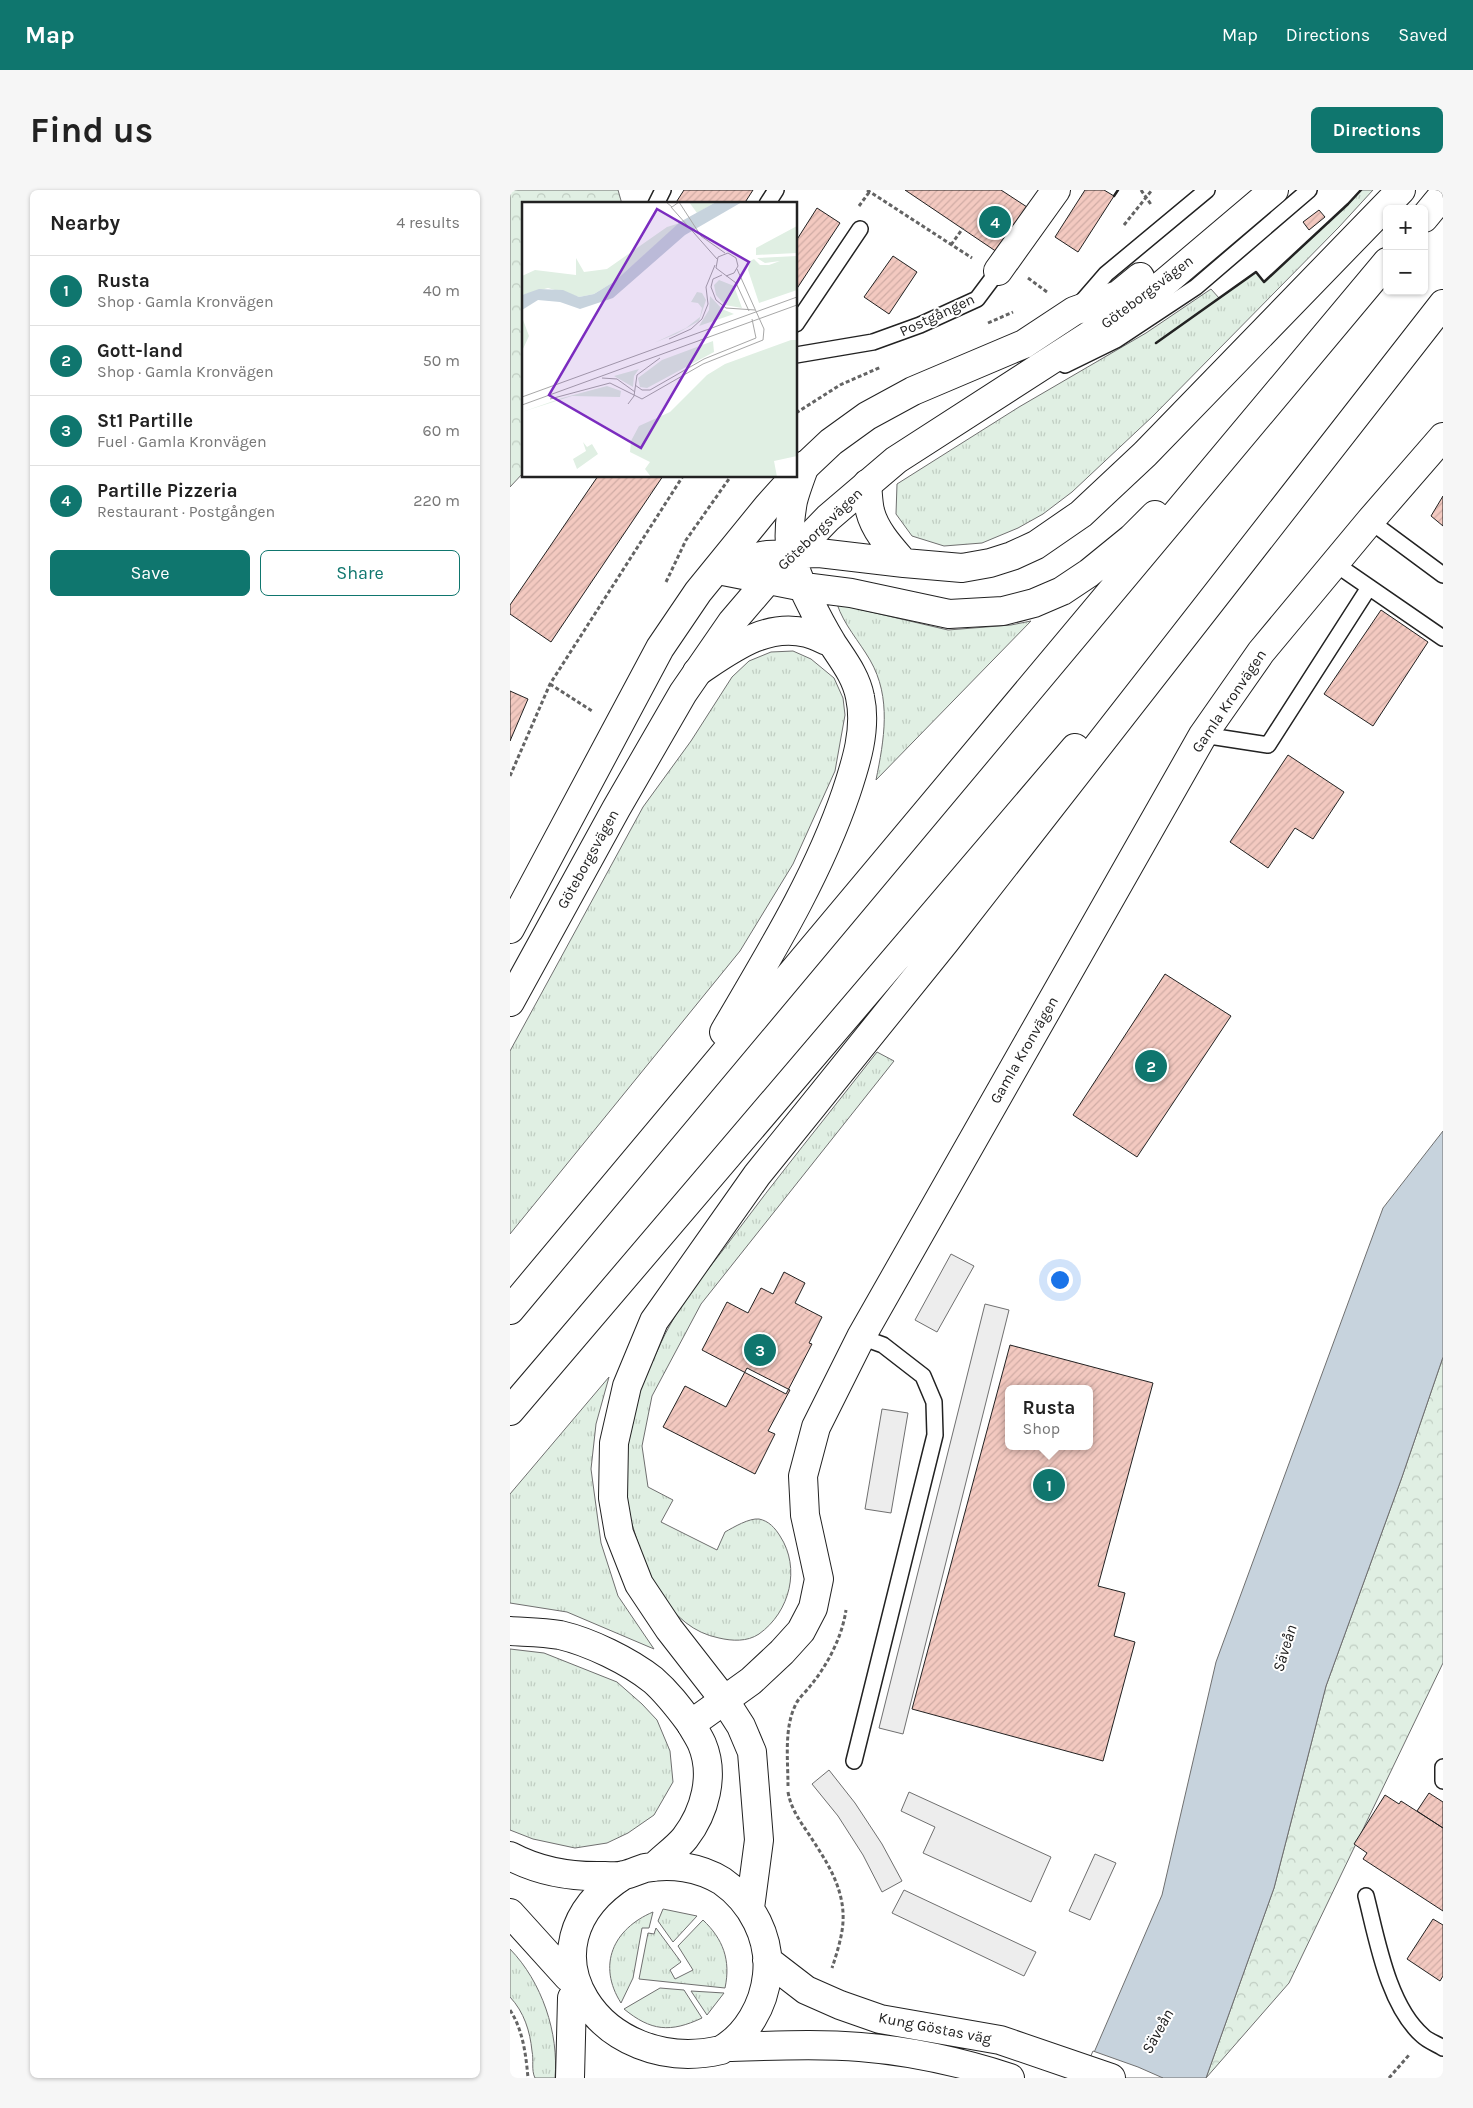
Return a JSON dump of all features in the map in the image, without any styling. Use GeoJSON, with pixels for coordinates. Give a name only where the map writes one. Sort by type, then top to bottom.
{"type":"FeatureCollection","features":[{"type":"Feature","properties":{"kind":"main road","name":"Postgången"},"geometry":{"type":"LineString","coordinates":[[998,271],[1056,190]]}},
{"type":"Feature","properties":{"kind":"main road","name":"Göteborgsvägen"},"geometry":{"type":"LineString","coordinates":[[799,472],[831,442],[867,416],[913,391],[1024,344],[1074,311],[1118,295],[1245,190]]}},
{"type":"Feature","properties":{"kind":"main road","name":"Göteborgsvägen"},"geometry":{"type":"LineString","coordinates":[[510,1002],[616,809],[697,672],[732,622],[767,581],[828,518],[896,460],[1104,326],[1163,284],[1274,190]]}},
{"type":"Feature","properties":{"kind":"main road"},"geometry":{"type":"LineString","coordinates":[[718,570],[745,559],[767,555],[819,553],[962,568],[990,563],[1036,545],[1081,514],[1151,448],[1401,190]]}},
{"type":"Feature","properties":{"kind":"main road"},"geometry":{"type":"LineString","coordinates":[[1428,213],[1443,195]]}},
{"type":"Feature","properties":{"kind":"main road"},"geometry":{"type":"LineString","coordinates":[[510,1310],[1383,267]]}},
{"type":"Feature","properties":{"kind":"main road"},"geometry":{"type":"LineString","coordinates":[[510,1411],[1207,591],[1443,303]]}},
{"type":"Feature","properties":{"kind":"main road"},"geometry":{"type":"LineString","coordinates":[[750,1908],[759,1840],[752,1752],[741,1726],[725,1701],[669,1629],[639,1584],[619,1533],[613,1498],[614,1443],[627,1386],[654,1320],[756,1175],[945,942],[1443,303]]}},
{"type":"Feature","properties":{"kind":"main road"},"geometry":{"type":"LineString","coordinates":[[718,570],[767,581],[851,593],[949,614],[1003,611],[1034,603],[1062,591],[1090,573],[1132,538],[1294,373]]}},
{"type":"Feature","properties":{"kind":"main road","name":"Gamla Kronvägen"},"geometry":{"type":"LineString","coordinates":[[691,1724],[751,1681],[782,1652],[801,1631],[813,1608],[819,1579],[805,1515],[803,1476],[816,1428],[861,1337],[1203,735],[1261,652],[1334,563],[1443,437]]}},
{"type":"Feature","properties":{"kind":"main road","name":"Göteborgsvägen"},"geometry":{"type":"LineString","coordinates":[[510,929],[660,648],[679,617],[768,506],[794,478]]}},
{"type":"Feature","properties":{"kind":"main road"},"geometry":{"type":"LineString","coordinates":[[684,1100],[768,957],[821,859],[853,770],[862,728],[860,696],[848,665],[832,643],[804,587],[792,555],[790,522],[798,478]]}},
{"type":"Feature","properties":{"kind":"main road"},"geometry":{"type":"LineString","coordinates":[[867,484],[870,512],[875,523],[883,538],[904,563]]}},
{"type":"Feature","properties":{"kind":"main road"},"geometry":{"type":"LineString","coordinates":[[697,672],[742,642],[762,635],[786,631],[806,633],[832,643]]}},
{"type":"Feature","properties":{"kind":"main road"},"geometry":{"type":"LineString","coordinates":[[510,1631],[560,1635],[598,1649],[638,1670],[653,1681],[673,1700],[691,1724],[702,1743],[708,1762],[706,1793],[701,1810],[684,1839],[654,1867]]}},
{"type":"Feature","properties":{"kind":"main road"},"geometry":{"type":"LineString","coordinates":[[510,1856],[556,1873],[624,1876]]}},
{"type":"Feature","properties":{"kind":"main road"},"geometry":{"type":"LineString","coordinates":[[510,1913],[570,1986],[588,2026],[604,2043],[619,2053],[635,2060],[684,2070],[726,2047],[744,2030],[758,2008],[766,1985],[767,1960],[762,1933],[750,1908],[731,1888],[708,1874],[681,1867],[654,1867],[624,1876],[601,1891],[584,1911],[572,1936],[568,1963],[570,1986],[570,2078]]}},
{"type":"Feature","properties":{"kind":"main road","name":"Kung Göstas väg"},"geometry":{"type":"LineString","coordinates":[[767,1960],[806,1990],[840,2006],[880,2019],[1000,2040],[1111,2078]]}},
{"type":"Feature","properties":{"kind":"main road","name":"Kung Göstas väg"},"geometry":{"type":"LineString","coordinates":[[726,2047],[859,2047],[925,2055],[984,2069],[1010,2078]]}},
{"type":"Feature","properties":{"kind":"lane"},"geometry":{"type":"LineString","coordinates":[[657,202],[663,190]]}},
{"type":"Feature","properties":{"kind":"lane"},"geometry":{"type":"LineString","coordinates":[[768,202],[776,190]]}},
{"type":"Feature","properties":{"kind":"lane"},"geometry":{"type":"LineString","coordinates":[[1074,311],[1106,274],[1207,190]]}},
{"type":"Feature","properties":{"kind":"lane"},"geometry":{"type":"LineString","coordinates":[[1010,386],[1045,375],[1116,340],[1196,287],[1309,190]]}},
{"type":"Feature","properties":{"kind":"lane"},"geometry":{"type":"LineString","coordinates":[[798,321],[860,229]]}},
{"type":"Feature","properties":{"kind":"lane","name":"Postgången"},"geometry":{"type":"LineString","coordinates":[[798,355],[872,342],[920,324],[977,299],[998,271]]}},
{"type":"Feature","properties":{"kind":"lane"},"geometry":{"type":"LineString","coordinates":[[1370,521],[1443,575]]}},
{"type":"Feature","properties":{"kind":"lane"},"geometry":{"type":"LineString","coordinates":[[1334,563],[1368,589],[1443,638]]}},
{"type":"Feature","properties":{"kind":"lane"},"geometry":{"type":"LineString","coordinates":[[1203,735],[1268,744],[1368,589]]}},
{"type":"Feature","properties":{"kind":"lane"},"geometry":{"type":"LineString","coordinates":[[854,1760],[935,1435],[934,1402],[923,1376],[883,1345],[861,1337]]}},
{"type":"Feature","properties":{"kind":"lane"},"geometry":{"type":"LineString","coordinates":[[1443,1767],[1443,1781]]}},
{"type":"Feature","properties":{"kind":"lane"},"geometry":{"type":"LineString","coordinates":[[1366,1896],[1386,1970],[1402,2010],[1423,2037],[1443,2048]]}},
{"type":"Feature","properties":{"kind":"path"},"geometry":{"type":"LineString","coordinates":[[869,190],[983,266],[998,271],[1021,273],[1050,294]]}},
{"type":"Feature","properties":{"kind":"path"},"geometry":{"type":"LineString","coordinates":[[1141,190],[1146,197]]}},
{"type":"Feature","properties":{"kind":"path"},"geometry":{"type":"LineString","coordinates":[[952,245],[963,228]]}},
{"type":"Feature","properties":{"kind":"path"},"geometry":{"type":"LineString","coordinates":[[510,776],[550,684],[682,478]]}},
{"type":"Feature","properties":{"kind":"path"},"geometry":{"type":"LineString","coordinates":[[550,684],[598,715]]}},
{"type":"Feature","properties":{"kind":"path"},"geometry":{"type":"LineString","coordinates":[[832,1969],[842,1932],[841,1898],[836,1878],[794,1813],[790,1801],[788,1787],[790,1722],[795,1704],[812,1685],[828,1660],[844,1623],[847,1605]]}},
{"type":"Feature","properties":{"kind":"path"},"geometry":{"type":"LineString","coordinates":[[510,2010],[521,2034],[526,2055],[528,2078]]}},
{"type":"Feature","properties":{"kind":"path"},"geometry":{"type":"LineString","coordinates":[[1389,2078],[1423,2037]]}},
{"type":"Feature","properties":{"kind":"green space"},"geometry":{"type":"Polygon","coordinates":[[[510,190],[618,190],[621,202],[522,202],[522,474],[510,487],[510,190]]]}},
{"type":"Feature","properties":{"kind":"green space"},"geometry":{"type":"Polygon","coordinates":[[[1361,190],[1373,190],[1153,416],[1072,492],[1043,514],[1018,528],[982,543],[944,546],[912,536],[896,514],[897,484],[1019,407],[1146,333],[1211,289],[1219,298],[1256,272],[1264,282],[1361,190]]]}},
{"type":"Feature","properties":{"kind":"green space"},"geometry":{"type":"Polygon","coordinates":[[[837,604],[948,630],[1011,625],[1031,621],[876,780],[882,750],[884,719],[881,689],[877,674],[870,660],[848,626],[837,604]]]}},
{"type":"Feature","properties":{"kind":"green space"},"geometry":{"type":"Polygon","coordinates":[[[793,651],[811,659],[834,678],[843,698],[845,715],[835,771],[793,864],[740,951],[510,1234],[510,1051],[643,807],[691,741],[732,677],[749,661],[771,652],[793,651]]]}},
{"type":"Feature","properties":{"kind":"green space"},"geometry":{"type":"Polygon","coordinates":[[[877,1052],[894,1061],[701,1304],[652,1396],[642,1446],[648,1487],[673,1500],[661,1522],[717,1550],[725,1532],[746,1521],[759,1519],[766,1521],[780,1536],[790,1562],[791,1575],[785,1602],[770,1625],[754,1637],[739,1640],[719,1638],[701,1632],[686,1623],[673,1610],[652,1579],[638,1544],[625,1504],[623,1486],[625,1457],[634,1403],[665,1334],[683,1303],[765,1194],[877,1052]]]}},
{"type":"Feature","properties":{"kind":"green space"},"geometry":{"type":"Polygon","coordinates":[[[1443,1357],[1443,1663],[1289,1983],[1206,2078],[1274,1888],[1326,1686],[1402,1477],[1443,1357]]]}},
{"type":"Feature","properties":{"kind":"green space"},"geometry":{"type":"Polygon","coordinates":[[[609,1377],[596,1424],[591,1469],[601,1543],[618,1596],[654,1649],[567,1612],[510,1603],[510,1494],[609,1377]]]}},
{"type":"Feature","properties":{"kind":"green space"},"geometry":{"type":"Polygon","coordinates":[[[510,1649],[544,1653],[617,1682],[657,1720],[670,1751],[673,1782],[654,1815],[628,1833],[607,1843],[575,1848],[533,1839],[510,1830],[510,1649]]]}},
{"type":"Feature","properties":{"kind":"green space"},"geometry":{"type":"Polygon","coordinates":[[[663,1909],[697,1916],[673,1942],[658,1921],[663,1909]]]}},
{"type":"Feature","properties":{"kind":"green space"},"geometry":{"type":"Polygon","coordinates":[[[653,1912],[649,1928],[642,1928],[633,1978],[621,2003],[610,1975],[610,1962],[613,1950],[619,1938],[628,1928],[639,1919],[653,1912]]]}},
{"type":"Feature","properties":{"kind":"green space"},"geometry":{"type":"Polygon","coordinates":[[[703,1920],[716,1935],[724,1951],[727,1968],[725,1988],[639,1979],[648,1933],[654,1934],[656,1928],[681,1962],[670,1970],[675,1979],[693,1970],[678,1946],[703,1920]]]}},
{"type":"Feature","properties":{"kind":"green space"},"geometry":{"type":"Polygon","coordinates":[[[510,1949],[531,1977],[546,2009],[554,2044],[555,2078],[535,2078],[528,2029],[523,2015],[510,1997],[510,1949]]]}},
{"type":"Feature","properties":{"kind":"green space"},"geometry":{"type":"Polygon","coordinates":[[[660,1988],[684,1990],[702,2018],[680,2026],[661,2027],[643,2022],[624,2009],[660,1988]]]}},
{"type":"Feature","properties":{"kind":"green space"},"geometry":{"type":"Polygon","coordinates":[[[691,1991],[724,1993],[707,2015],[691,1991]]]}},
{"type":"Feature","properties":{"kind":"shaded area"},"geometry":{"type":"Polygon","coordinates":[[[951,1254],[974,1266],[937,1332],[915,1320],[951,1254]]]}},
{"type":"Feature","properties":{"kind":"shaded area"},"geometry":{"type":"Polygon","coordinates":[[[985,1304],[1009,1310],[903,1734],[879,1728],[985,1304]]]}},
{"type":"Feature","properties":{"kind":"shaded area"},"geometry":{"type":"Polygon","coordinates":[[[882,1409],[908,1413],[891,1513],[865,1509],[882,1409]]]}},
{"type":"Feature","properties":{"kind":"shaded area"},"geometry":{"type":"Polygon","coordinates":[[[829,1770],[855,1803],[882,1844],[902,1881],[882,1892],[863,1855],[838,1816],[812,1784],[829,1770]]]}},
{"type":"Feature","properties":{"kind":"shaded area"},"geometry":{"type":"Polygon","coordinates":[[[909,1792],[1051,1857],[1031,1902],[923,1853],[935,1827],[901,1811],[909,1792]]]}},
{"type":"Feature","properties":{"kind":"shaded area"},"geometry":{"type":"Polygon","coordinates":[[[1095,1854],[1116,1863],[1090,1920],[1069,1911],[1095,1854]]]}},
{"type":"Feature","properties":{"kind":"shaded area"},"geometry":{"type":"Polygon","coordinates":[[[904,1890],[1036,1952],[1024,1976],[892,1913],[904,1890]]]}},
{"type":"Feature","properties":{"kind":"water","name":"Säveån"},"geometry":{"type":"Polygon","coordinates":[[[1443,1131],[1443,1357],[1402,1477],[1326,1686],[1274,1888],[1206,2078],[1083,2078],[1162,1895],[1216,1662],[1383,1208],[1443,1131]]]}},
{"type":"Feature","properties":{"kind":"pier"},"geometry":{"type":"Polygon","coordinates":[[[1093,2051],[1138,2067],[1163,2078],[1081,2078],[1093,2051]]]}},
{"type":"Feature","properties":{"kind":"building"},"geometry":{"type":"Polygon","coordinates":[[[684,190],[753,190],[745,202],[676,202],[684,190]]]}},
{"type":"Feature","properties":{"kind":"building"},"geometry":{"type":"Polygon","coordinates":[[[905,190],[1001,190],[1027,207],[997,252],[905,190]]]}},
{"type":"Feature","properties":{"kind":"building"},"geometry":{"type":"Polygon","coordinates":[[[1085,190],[1104,190],[1114,196],[1078,252],[1055,237],[1085,190]]]}},
{"type":"Feature","properties":{"kind":"building"},"geometry":{"type":"Polygon","coordinates":[[[817,208],[840,223],[798,287],[798,238],[817,208]]]}},
{"type":"Feature","properties":{"kind":"building"},"geometry":{"type":"Polygon","coordinates":[[[1319,210],[1325,217],[1309,230],[1303,222],[1319,210]]]}},
{"type":"Feature","properties":{"kind":"building"},"geometry":{"type":"Polygon","coordinates":[[[893,256],[917,272],[889,314],[864,297],[893,256]]]}},
{"type":"Feature","properties":{"kind":"building"},"geometry":{"type":"Polygon","coordinates":[[[597,478],[662,478],[551,642],[510,614],[510,605],[597,478]]]}},
{"type":"Feature","properties":{"kind":"building"},"geometry":{"type":"Polygon","coordinates":[[[1443,496],[1443,526],[1431,516],[1443,496]]]}},
{"type":"Feature","properties":{"kind":"building"},"geometry":{"type":"Polygon","coordinates":[[[1381,610],[1428,642],[1373,726],[1324,694],[1381,610]]]}},
{"type":"Feature","properties":{"kind":"building"},"geometry":{"type":"Polygon","coordinates":[[[510,691],[528,699],[510,741],[510,691]]]}},
{"type":"Feature","properties":{"kind":"building"},"geometry":{"type":"Polygon","coordinates":[[[1288,755],[1344,792],[1313,839],[1295,828],[1268,868],[1230,842],[1288,755]]]}},
{"type":"Feature","properties":{"kind":"building"},"geometry":{"type":"Polygon","coordinates":[[[1165,974],[1231,1016],[1137,1157],[1073,1115],[1165,974]]]}},
{"type":"Feature","properties":{"kind":"building"},"geometry":{"type":"Polygon","coordinates":[[[784,1272],[805,1283],[795,1303],[822,1317],[809,1343],[812,1344],[786,1394],[702,1350],[727,1302],[748,1313],[761,1288],[773,1294],[784,1272]]]}},
{"type":"Feature","properties":{"kind":"building"},"geometry":{"type":"Polygon","coordinates":[[[1010,1345],[1153,1383],[1098,1586],[1125,1593],[1114,1636],[1135,1642],[1103,1761],[912,1709],[1010,1345]]]}},
{"type":"Feature","properties":{"kind":"building"},"geometry":{"type":"Polygon","coordinates":[[[747,1368],[790,1390],[768,1431],[775,1434],[755,1474],[663,1427],[685,1386],[726,1407],[747,1368]]]}},
{"type":"Feature","properties":{"kind":"building"},"geometry":{"type":"Polygon","coordinates":[[[1429,1793],[1443,1802],[1443,1828],[1417,1811],[1429,1793]]]}},
{"type":"Feature","properties":{"kind":"building"},"geometry":{"type":"Polygon","coordinates":[[[1385,1795],[1399,1804],[1401,1801],[1443,1828],[1443,1911],[1363,1859],[1367,1853],[1354,1844],[1385,1795]]]}},
{"type":"Feature","properties":{"kind":"building"},"geometry":{"type":"Polygon","coordinates":[[[1433,1919],[1443,1925],[1443,1976],[1440,1981],[1407,1959],[1433,1919]]]}},
{"type":"Feature","properties":{"kind":"wall"},"geometry":{"type":"LineString","coordinates":[[1114,196],[1118,190]]}},
{"type":"Feature","properties":{"kind":"wall"},"geometry":{"type":"LineString","coordinates":[[1156,343],[1256,272],[1264,282],[1361,190]]}},
{"type":"Feature","properties":{"kind":"place","name":"Partille Pizzeria"},"geometry":{"type":"Point","coordinates":[995,222]}},
{"type":"Feature","properties":{"kind":"place","name":"Gott-land"},"geometry":{"type":"Point","coordinates":[1151,1066]}},
{"type":"Feature","properties":{"kind":"place","name":"St1 Partille"},"geometry":{"type":"Point","coordinates":[760,1350]}},
{"type":"Feature","properties":{"kind":"place","name":"Rusta"},"geometry":{"type":"Point","coordinates":[1049,1485]}}]}
